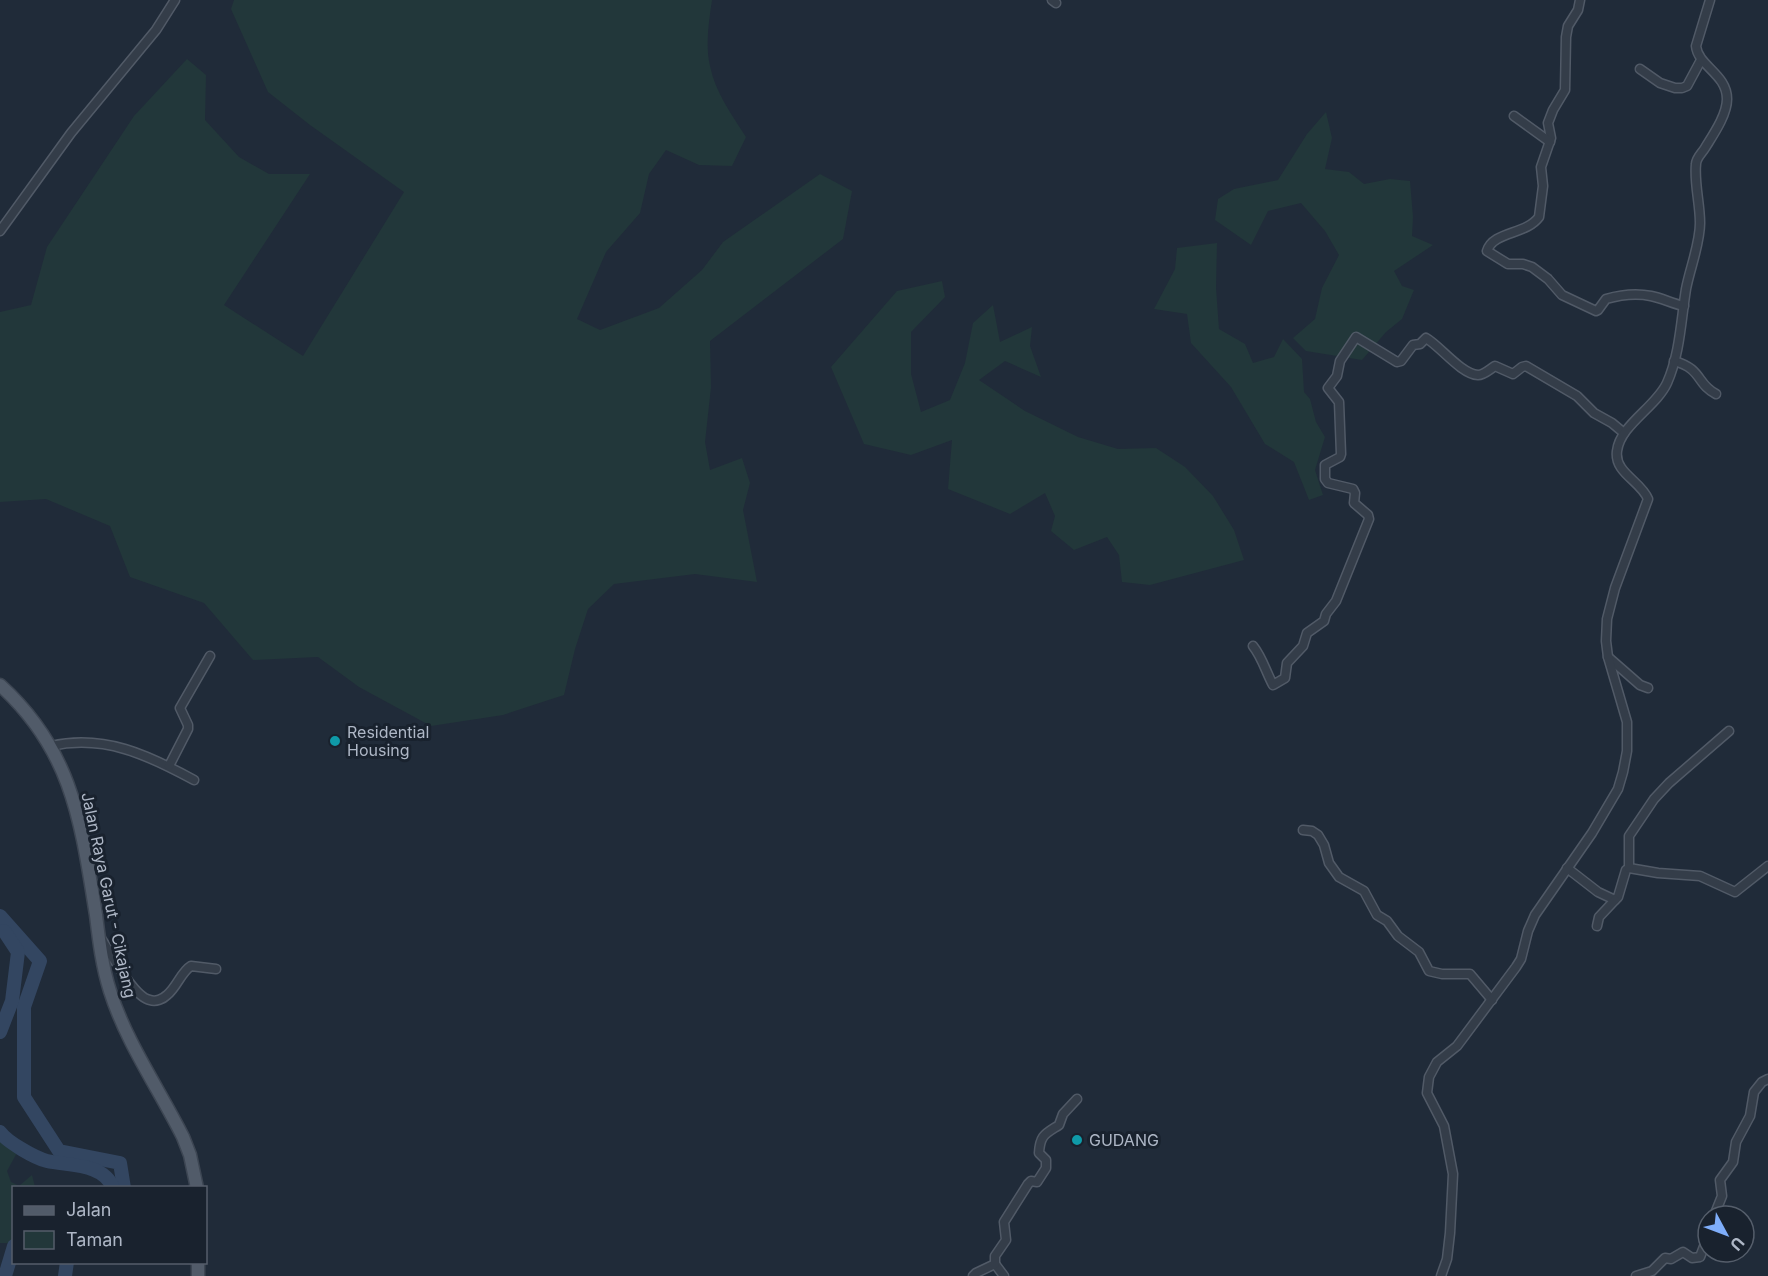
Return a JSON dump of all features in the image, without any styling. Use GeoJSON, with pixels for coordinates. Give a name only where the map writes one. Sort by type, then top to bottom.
{"type":"FeatureCollection","features":[{"type":"Feature","properties":{"kind":"main road","name":"Jalan Raya Garut - Cikajang"},"geometry":{"type":"LineString","coordinates":[[0,685],[32,718],[51,746],[68,782],[83,838],[106,977],[117,1012],[183,1137],[190,1155],[197,1186]]}},
{"type":"Feature","properties":{"kind":"street"},"geometry":{"type":"LineString","coordinates":[[0,231],[71,132],[156,30],[175,0]]}},
{"type":"Feature","properties":{"kind":"street"},"geometry":{"type":"LineString","coordinates":[[1580,0],[1578,10],[1568,26],[1565,90],[1548,123],[1551,138],[1541,167],[1543,186],[1539,217],[1525,229],[1497,239],[1488,246],[1486,251],[1508,264],[1523,264],[1532,267],[1548,279],[1562,295],[1596,311],[1606,299],[1638,294],[1654,296],[1684,306]]}},
{"type":"Feature","properties":{"kind":"street"},"geometry":{"type":"LineString","coordinates":[[1441,1276],[1447,1259],[1453,1174],[1444,1126],[1427,1093],[1429,1077],[1437,1062],[1457,1046],[1521,959],[1528,931],[1535,915],[1592,832],[1618,789],[1623,772],[1627,751],[1627,722],[1608,657],[1607,619],[1615,588],[1638,523],[1648,504],[1645,491],[1619,465],[1616,453],[1624,433],[1666,385],[1674,361],[1700,226],[1696,162],[1713,135],[1728,98],[1713,69],[1701,60],[1696,46],[1710,0]]}},
{"type":"Feature","properties":{"kind":"street"},"geometry":{"type":"LineString","coordinates":[[1641,69],[1660,83],[1682,88],[1687,86],[1701,60]]}},
{"type":"Feature","properties":{"kind":"street"},"geometry":{"type":"LineString","coordinates":[[1514,116],[1550,142]]}},
{"type":"Feature","properties":{"kind":"street"},"geometry":{"type":"LineString","coordinates":[[1253,646],[1273,685],[1285,678],[1286,664],[1302,648],[1307,633],[1323,621],[1337,599],[1370,519],[1368,514],[1354,503],[1353,489],[1328,483],[1325,479],[1325,465],[1340,457],[1341,454],[1339,402],[1328,388],[1337,376],[1340,361],[1356,337],[1397,362],[1402,360],[1413,345],[1420,345],[1428,338],[1448,356],[1473,373],[1482,374],[1495,366],[1513,374],[1526,366],[1577,396],[1594,412],[1624,433]]}},
{"type":"Feature","properties":{"kind":"street"},"geometry":{"type":"LineString","coordinates":[[1674,361],[1692,368],[1708,390],[1716,394]]}},
{"type":"Feature","properties":{"kind":"street"},"geometry":{"type":"LineString","coordinates":[[169,766],[188,729],[180,708],[210,656]]}},
{"type":"Feature","properties":{"kind":"street"},"geometry":{"type":"LineString","coordinates":[[1608,657],[1640,685],[1648,687]]}},
{"type":"Feature","properties":{"kind":"street"},"geometry":{"type":"LineString","coordinates":[[1596,926],[1599,917],[1618,897],[1626,870],[1629,868],[1629,836],[1654,799],[1729,731]]}},
{"type":"Feature","properties":{"kind":"street"},"geometry":{"type":"LineString","coordinates":[[51,746],[69,742],[99,742],[127,749],[169,766],[194,780]]}},
{"type":"Feature","properties":{"kind":"street"},"geometry":{"type":"LineString","coordinates":[[1303,830],[1312,831],[1318,835],[1329,863],[1339,877],[1364,891],[1377,915],[1387,921],[1398,936],[1419,952],[1429,970],[1442,974],[1470,974],[1492,1000]]}},
{"type":"Feature","properties":{"kind":"street"},"geometry":{"type":"LineString","coordinates":[[1629,868],[1700,876],[1735,892],[1768,866]]}},
{"type":"Feature","properties":{"kind":"street"},"geometry":{"type":"LineString","coordinates":[[1567,868],[1598,892],[1615,900]]}},
{"type":"Feature","properties":{"kind":"street"},"geometry":{"type":"LineString","coordinates":[[99,934],[129,982],[149,1000],[159,999],[168,994],[185,970],[191,966],[216,969]]}},
{"type":"Feature","properties":{"kind":"street"},"geometry":{"type":"LineString","coordinates":[[1719,1204],[1722,1196],[1720,1179],[1733,1162],[1736,1142],[1750,1116],[1754,1092],[1762,1082],[1768,1079]]}},
{"type":"Feature","properties":{"kind":"street"},"geometry":{"type":"LineString","coordinates":[[1004,1276],[995,1264],[995,1256],[1006,1240],[1004,1222],[1028,1184],[1031,1181],[1037,1182],[1046,1168],[1046,1160],[1039,1153],[1040,1142],[1046,1133],[1059,1125],[1063,1114],[1077,1099]]}},
{"type":"Feature","properties":{"kind":"street"},"geometry":{"type":"LineString","coordinates":[[1636,1276],[1652,1271],[1665,1258],[1671,1259],[1679,1253],[1683,1252],[1696,1257]]}},
{"type":"Feature","properties":{"kind":"street"},"geometry":{"type":"LineString","coordinates":[[973,1276],[995,1264]]}},
{"type":"Feature","properties":{"kind":"green space"},"geometry":{"type":"Polygon","coordinates":[[[234,0],[712,0],[708,41],[712,76],[730,112],[746,137],[732,166],[699,165],[666,150],[649,174],[640,213],[606,252],[577,319],[600,330],[659,308],[702,270],[723,242],[820,174],[852,191],[843,239],[710,341],[711,387],[705,442],[710,470],[742,458],[750,483],[743,510],[757,582],[695,574],[614,584],[588,609],[564,695],[503,715],[431,726],[359,687],[318,657],[253,660],[204,603],[130,577],[110,526],[46,499],[0,502],[0,312],[31,305],[47,247],[134,116],[187,59],[206,75],[205,120],[239,157],[269,174],[310,174],[224,305],[303,356],[404,192],[268,92],[231,9],[234,0]]]}},
{"type":"Feature","properties":{"kind":"green space"},"geometry":{"type":"Polygon","coordinates":[[[1326,112],[1332,138],[1325,169],[1349,172],[1364,184],[1390,179],[1410,181],[1412,236],[1433,245],[1394,271],[1402,286],[1414,290],[1402,319],[1386,332],[1362,360],[1306,351],[1293,338],[1315,319],[1322,288],[1339,255],[1325,231],[1301,203],[1268,211],[1251,245],[1215,220],[1218,199],[1234,189],[1278,180],[1307,134],[1326,112]]]}},
{"type":"Feature","properties":{"kind":"green space"},"geometry":{"type":"Polygon","coordinates":[[[1217,243],[1216,288],[1219,329],[1245,344],[1253,363],[1274,357],[1283,339],[1302,359],[1304,392],[1310,399],[1316,422],[1325,437],[1315,470],[1323,495],[1309,500],[1294,462],[1265,444],[1231,387],[1191,343],[1187,314],[1154,309],[1175,269],[1177,248],[1217,243]]]}},
{"type":"Feature","properties":{"kind":"green space"},"geometry":{"type":"Polygon","coordinates":[[[942,281],[945,297],[911,332],[911,374],[921,412],[950,400],[965,363],[973,323],[993,305],[1000,342],[1032,327],[1030,346],[1041,377],[1005,361],[979,380],[1025,411],[1078,437],[1118,449],[1156,448],[1185,467],[1213,496],[1234,530],[1244,560],[1150,585],[1122,582],[1119,555],[1107,537],[1074,550],[1051,531],[1055,516],[1045,493],[1010,514],[948,489],[952,440],[911,455],[864,444],[831,367],[897,291],[942,281]]]}},
{"type":"Feature","properties":{"kind":"green space"},"geometry":{"type":"Polygon","coordinates":[[[0,1137],[7,1146],[19,1149],[7,1171],[11,1182],[19,1186],[12,1186],[12,1241],[0,1243],[0,1137]]]}},
{"type":"Feature","properties":{"kind":"green space"},"geometry":{"type":"Polygon","coordinates":[[[32,1175],[35,1186],[19,1186],[32,1175]]]}},
{"type":"Feature","properties":{"kind":"waterway"},"geometry":{"type":"LineString","coordinates":[[0,916],[40,961],[24,1007],[24,1097],[59,1151],[120,1163],[124,1186]]}},
{"type":"Feature","properties":{"kind":"waterway"},"geometry":{"type":"LineString","coordinates":[[0,1032],[12,1001],[18,952],[4,931]]}},
{"type":"Feature","properties":{"kind":"waterway"},"geometry":{"type":"LineString","coordinates":[[0,1132],[15,1145],[42,1159],[94,1170],[102,1174],[112,1186]]}},
{"type":"Feature","properties":{"kind":"waterway"},"geometry":{"type":"LineString","coordinates":[[5,1276],[12,1253]]}},
{"type":"Feature","properties":{"kind":"waterway"},"geometry":{"type":"LineString","coordinates":[[65,1276],[67,1264]]}},
{"type":"Feature","properties":{"kind":"place","name":"Residential Housing"},"geometry":{"type":"Point","coordinates":[335,741]}},
{"type":"Feature","properties":{"kind":"place","name":"GUDANG"},"geometry":{"type":"Point","coordinates":[1077,1140]}}]}
